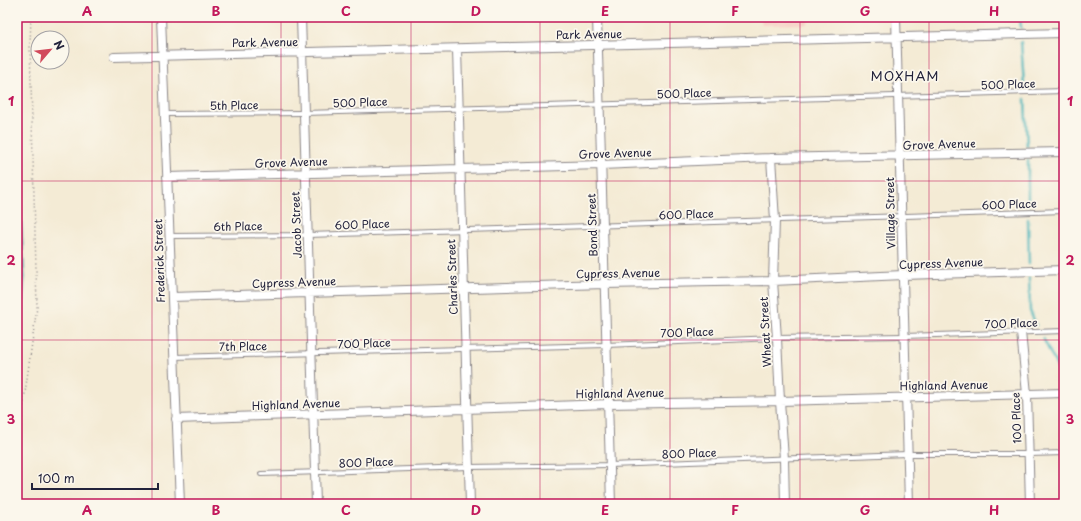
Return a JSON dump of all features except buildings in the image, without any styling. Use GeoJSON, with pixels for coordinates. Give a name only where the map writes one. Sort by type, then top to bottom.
{"type":"FeatureCollection","features":[{"type":"Feature","properties":{"kind":"street","name":"Frederick Street"},"geometry":{"type":"LineString","coordinates":[[161,17],[180,504]]}},
{"type":"Feature","properties":{"kind":"street","name":"Jacob Street"},"geometry":{"type":"LineString","coordinates":[[301,17],[316,504]]}},
{"type":"Feature","properties":{"kind":"street","name":"Bond Street"},"geometry":{"type":"LineString","coordinates":[[597,17],[611,504]]}},
{"type":"Feature","properties":{"kind":"street","name":"Village Street"},"geometry":{"type":"LineString","coordinates":[[896,17],[909,504]]}},
{"type":"Feature","properties":{"kind":"street","name":"Park Avenue"},"geometry":{"type":"LineString","coordinates":[[114,57],[1064,33]]}},
{"type":"Feature","properties":{"kind":"street","name":"Charles Street"},"geometry":{"type":"LineString","coordinates":[[457,49],[470,504]]}},
{"type":"Feature","properties":{"kind":"street","name":"Grove Avenue"},"geometry":{"type":"LineString","coordinates":[[167,177],[601,165],[771,158],[1064,152]]}},
{"type":"Feature","properties":{"kind":"street","name":"Wheat Street"},"geometry":{"type":"LineString","coordinates":[[771,158],[775,220],[773,281],[784,459],[785,504]]}},
{"type":"Feature","properties":{"kind":"street","name":"Cypress Avenue"},"geometry":{"type":"LineString","coordinates":[[172,297],[605,284],[773,281],[1064,270]]}},
{"type":"Feature","properties":{"kind":"street","name":"100 Place"},"geometry":{"type":"LineString","coordinates":[[1021,332],[1027,394],[1030,504]]}},
{"type":"Feature","properties":{"kind":"street","name":"Highland Avenue"},"geometry":{"type":"LineString","coordinates":[[176,419],[608,404],[1064,393]]}},
{"type":"Feature","properties":{"kind":"lane","name":"500 Place"},"geometry":{"type":"LineString","coordinates":[[304,113],[1064,91]]}},
{"type":"Feature","properties":{"kind":"lane","name":"5th Place"},"geometry":{"type":"LineString","coordinates":[[164,114],[304,113]]}},
{"type":"Feature","properties":{"kind":"lane","name":"600 Place"},"geometry":{"type":"LineString","coordinates":[[308,235],[1064,211]]}},
{"type":"Feature","properties":{"kind":"lane","name":"6th Place"},"geometry":{"type":"LineString","coordinates":[[169,236],[308,235]]}},
{"type":"Feature","properties":{"kind":"lane","name":"700 Place"},"geometry":{"type":"LineString","coordinates":[[312,354],[777,338],[1064,331]]}},
{"type":"Feature","properties":{"kind":"lane","name":"7th Place"},"geometry":{"type":"LineString","coordinates":[[174,357],[312,354]]}},
{"type":"Feature","properties":{"kind":"lane","name":"800 Place"},"geometry":{"type":"LineString","coordinates":[[261,474],[469,467],[610,465],[908,454],[1064,453]]}},
{"type":"Feature","properties":{"kind":"path"},"geometry":{"type":"LineString","coordinates":[[17,450],[37,308],[30,45],[31,17]]}},
{"type":"Feature","properties":{"kind":"shaded area"},"geometry":{"type":"Polygon","coordinates":[[[761,17],[808,17],[808,24],[762,25],[761,17]]]}},
{"type":"Feature","properties":{"kind":"water"},"geometry":{"type":"Polygon","coordinates":[[[17,147],[25,277],[21,331],[17,354],[17,147]]]}},
{"type":"Feature","properties":{"kind":"waterway"},"geometry":{"type":"LineString","coordinates":[[1020,17],[1021,28]]}},
{"type":"Feature","properties":{"kind":"waterway"},"geometry":{"type":"LineString","coordinates":[[1021,42],[1024,85]]}},
{"type":"Feature","properties":{"kind":"waterway"},"geometry":{"type":"LineString","coordinates":[[1025,99],[1027,146]]}},
{"type":"Feature","properties":{"kind":"waterway"},"geometry":{"type":"LineString","coordinates":[[1028,160],[1028,205]]}},
{"type":"Feature","properties":{"kind":"waterway"},"geometry":{"type":"LineString","coordinates":[[1028,219],[1029,264]]}},
{"type":"Feature","properties":{"kind":"waterway"},"geometry":{"type":"LineString","coordinates":[[1029,278],[1030,311],[1036,325]]}},
{"type":"Feature","properties":{"kind":"waterway"},"geometry":{"type":"LineString","coordinates":[[1043,338],[1064,381]]}},
{"type":"Feature","properties":{"kind":"district","name":"MOXHAM"},"geometry":{"type":"Point","coordinates":[905,75]}}]}
